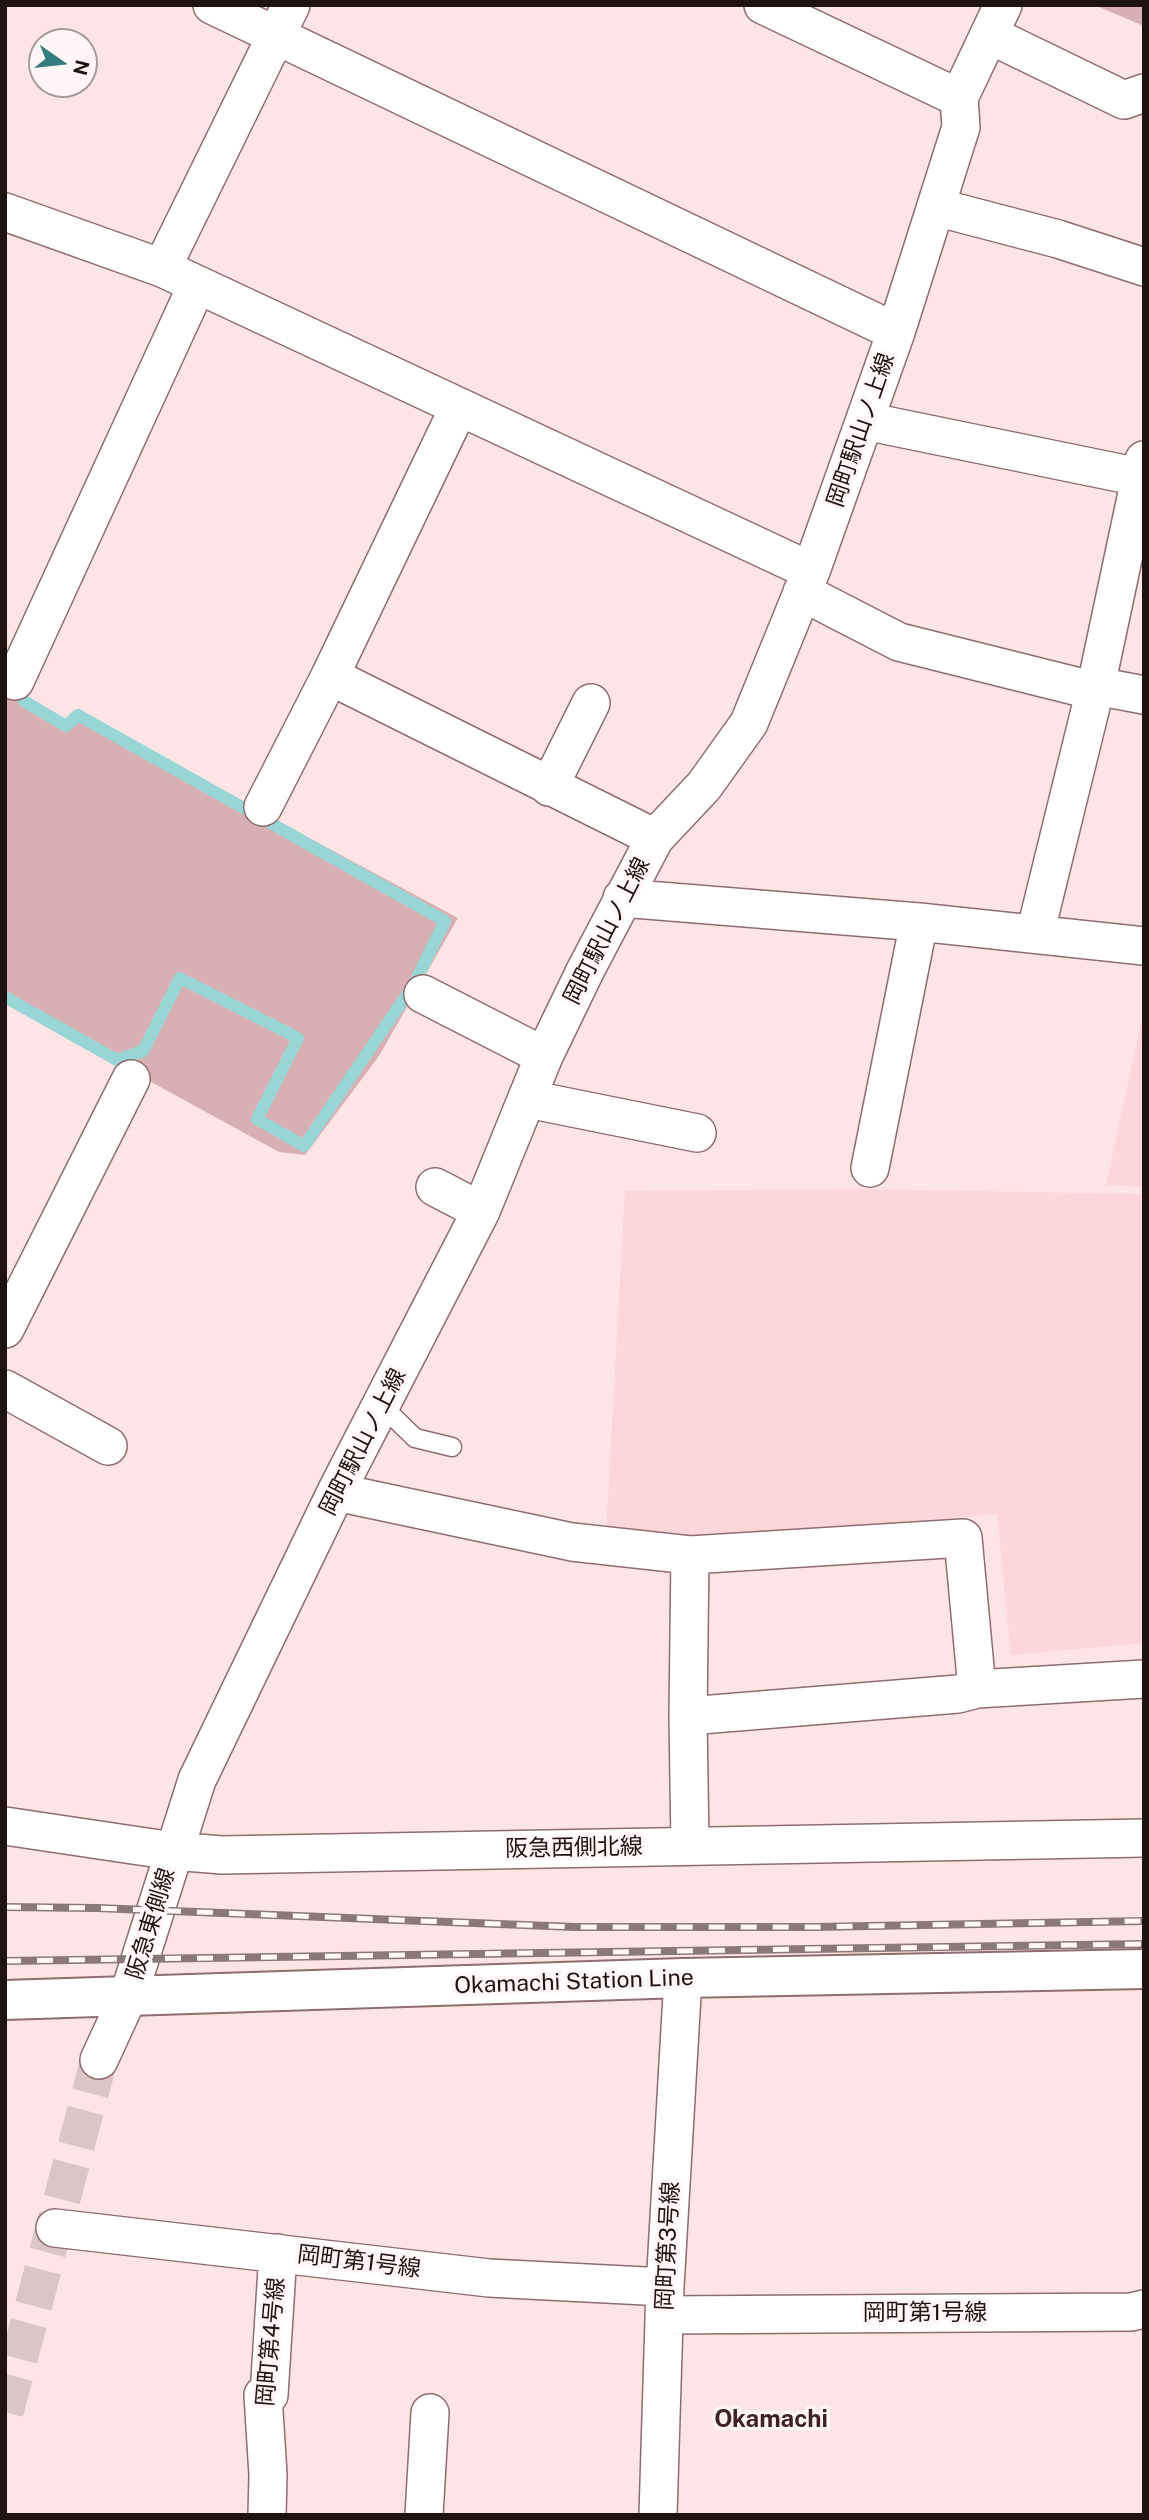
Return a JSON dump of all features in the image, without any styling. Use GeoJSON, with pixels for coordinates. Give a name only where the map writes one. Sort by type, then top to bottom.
{"type":"FeatureCollection","features":[{"type":"Feature","properties":{"kind":"main road","name":"Okamachi Station Line"},"geometry":{"type":"LineString","coordinates":[[5,2000],[683,1978],[1144,1969]]}},
{"type":"Feature","properties":{"kind":"street"},"geometry":{"type":"LineString","coordinates":[[212,5],[284,20],[896,332]]}},
{"type":"Feature","properties":{"kind":"street"},"geometry":{"type":"LineString","coordinates":[[763,5],[959,98]]}},
{"type":"Feature","properties":{"kind":"street"},"geometry":{"type":"LineString","coordinates":[[162,268],[284,20]]}},
{"type":"Feature","properties":{"kind":"street"},"geometry":{"type":"LineString","coordinates":[[996,20],[1124,100],[1144,93]]}},
{"type":"Feature","properties":{"kind":"street","name":"岡町駅山ノ上線"},"geometry":{"type":"LineString","coordinates":[[173,1850],[197,1780],[336,1492],[481,1211],[544,1056],[622,898],[655,838],[704,786],[749,723],[807,582],[866,421],[961,127],[959,98],[996,20]]}},
{"type":"Feature","properties":{"kind":"street"},"geometry":{"type":"LineString","coordinates":[[936,207],[1058,239],[1144,267]]}},
{"type":"Feature","properties":{"kind":"street"},"geometry":{"type":"LineString","coordinates":[[5,212],[162,268],[460,407],[807,582],[899,642],[1096,689],[1144,695]]}},
{"type":"Feature","properties":{"kind":"street"},"geometry":{"type":"LineString","coordinates":[[15,681],[197,285]]}},
{"type":"Feature","properties":{"kind":"street"},"geometry":{"type":"LineString","coordinates":[[263,807],[330,676],[460,407]]}},
{"type":"Feature","properties":{"kind":"street"},"geometry":{"type":"LineString","coordinates":[[866,421],[1143,472],[1096,689],[1035,934]]}},
{"type":"Feature","properties":{"kind":"street"},"geometry":{"type":"LineString","coordinates":[[330,676],[655,838]]}},
{"type":"Feature","properties":{"kind":"street"},"geometry":{"type":"LineString","coordinates":[[550,787],[592,703]]}},
{"type":"Feature","properties":{"kind":"street"},"geometry":{"type":"LineString","coordinates":[[622,898],[919,922],[1144,946]]}},
{"type":"Feature","properties":{"kind":"street"},"geometry":{"type":"LineString","coordinates":[[870,1168],[919,922]]}},
{"type":"Feature","properties":{"kind":"street"},"geometry":{"type":"LineString","coordinates":[[423,994],[544,1056]]}},
{"type":"Feature","properties":{"kind":"street"},"geometry":{"type":"LineString","coordinates":[[5,1329],[131,1079]]}},
{"type":"Feature","properties":{"kind":"street"},"geometry":{"type":"LineString","coordinates":[[528,1099],[697,1133]]}},
{"type":"Feature","properties":{"kind":"street"},"geometry":{"type":"LineString","coordinates":[[435,1186],[481,1211]]}},
{"type":"Feature","properties":{"kind":"street"},"geometry":{"type":"LineString","coordinates":[[5,1389],[108,1446]]}},
{"type":"Feature","properties":{"kind":"street"},"geometry":{"type":"LineString","coordinates":[[336,1492],[572,1542],[690,1555],[963,1538],[977,1689]]}},
{"type":"Feature","properties":{"kind":"street"},"geometry":{"type":"LineString","coordinates":[[690,1555],[690,1845]]}},
{"type":"Feature","properties":{"kind":"street"},"geometry":{"type":"LineString","coordinates":[[688,1716],[958,1694],[977,1689],[1144,1679]]}},
{"type":"Feature","properties":{"kind":"street","name":"阪急西側北線"},"geometry":{"type":"LineString","coordinates":[[5,1826],[222,1855],[1144,1838]]}},
{"type":"Feature","properties":{"kind":"street","name":"阪急東側線"},"geometry":{"type":"LineString","coordinates":[[99,2060],[128,1997],[173,1850]]}},
{"type":"Feature","properties":{"kind":"street","name":"岡町第3号線"},"geometry":{"type":"LineString","coordinates":[[658,2515],[664,2301],[683,1978]]}},
{"type":"Feature","properties":{"kind":"street","name":"岡町第1号線"},"geometry":{"type":"LineString","coordinates":[[55,2228],[664,2301],[1131,2312],[1144,2309]]}},
{"type":"Feature","properties":{"kind":"street","name":"岡町第4号線"},"geometry":{"type":"LineString","coordinates":[[267,2515],[268,2475],[263,2395],[270,2395],[278,2253]]}},
{"type":"Feature","properties":{"kind":"street"},"geometry":{"type":"LineString","coordinates":[[424,2515],[430,2413]]}},
{"type":"Feature","properties":{"kind":"lane"},"geometry":{"type":"LineString","coordinates":[[382,1405],[415,1438],[452,1447]]}},
{"type":"Feature","properties":{"kind":"shaded area"},"geometry":{"type":"Polygon","coordinates":[[[1094,5],[1144,5],[1144,26],[1094,5]]]}},
{"type":"Feature","properties":{"kind":"shaded area"},"geometry":{"type":"Polygon","coordinates":[[[5,686],[65,724],[75,712],[458,918],[379,1056],[305,1155],[279,1152],[5,1002],[5,686]]]}},
{"type":"Feature","properties":{"kind":"shaded area"},"geometry":{"type":"Polygon","coordinates":[[[1144,1010],[1144,1187],[1106,1185],[1144,1010]]]}},
{"type":"Feature","properties":{"kind":"shaded area"},"geometry":{"type":"Polygon","coordinates":[[[855,1189],[1144,1194],[1144,1643],[1011,1655],[997,1514],[680,1541],[606,1535],[625,1191],[855,1189]]]}},
{"type":"Feature","properties":{"kind":"waterway"},"geometry":{"type":"LineString","coordinates":[[5,997],[117,1060],[143,1051],[180,978],[298,1038],[257,1119],[304,1146],[414,984],[445,921],[78,715],[66,726],[24,701]]}},
{"type":"Feature","properties":{"kind":"tunnel"},"geometry":{"type":"LineString","coordinates":[[5,2412],[99,2060]]}},
{"type":"Feature","properties":{"kind":"railway"},"geometry":{"type":"LineString","coordinates":[[5,1907],[97,1908],[574,1927],[815,1927],[1144,1921]]}},
{"type":"Feature","properties":{"kind":"railway"},"geometry":{"type":"LineString","coordinates":[[5,1961],[1144,1944]]}},
{"type":"Feature","properties":{"kind":"district","name":"Okamachi"},"geometry":{"type":"Point","coordinates":[771,2420]}}]}
